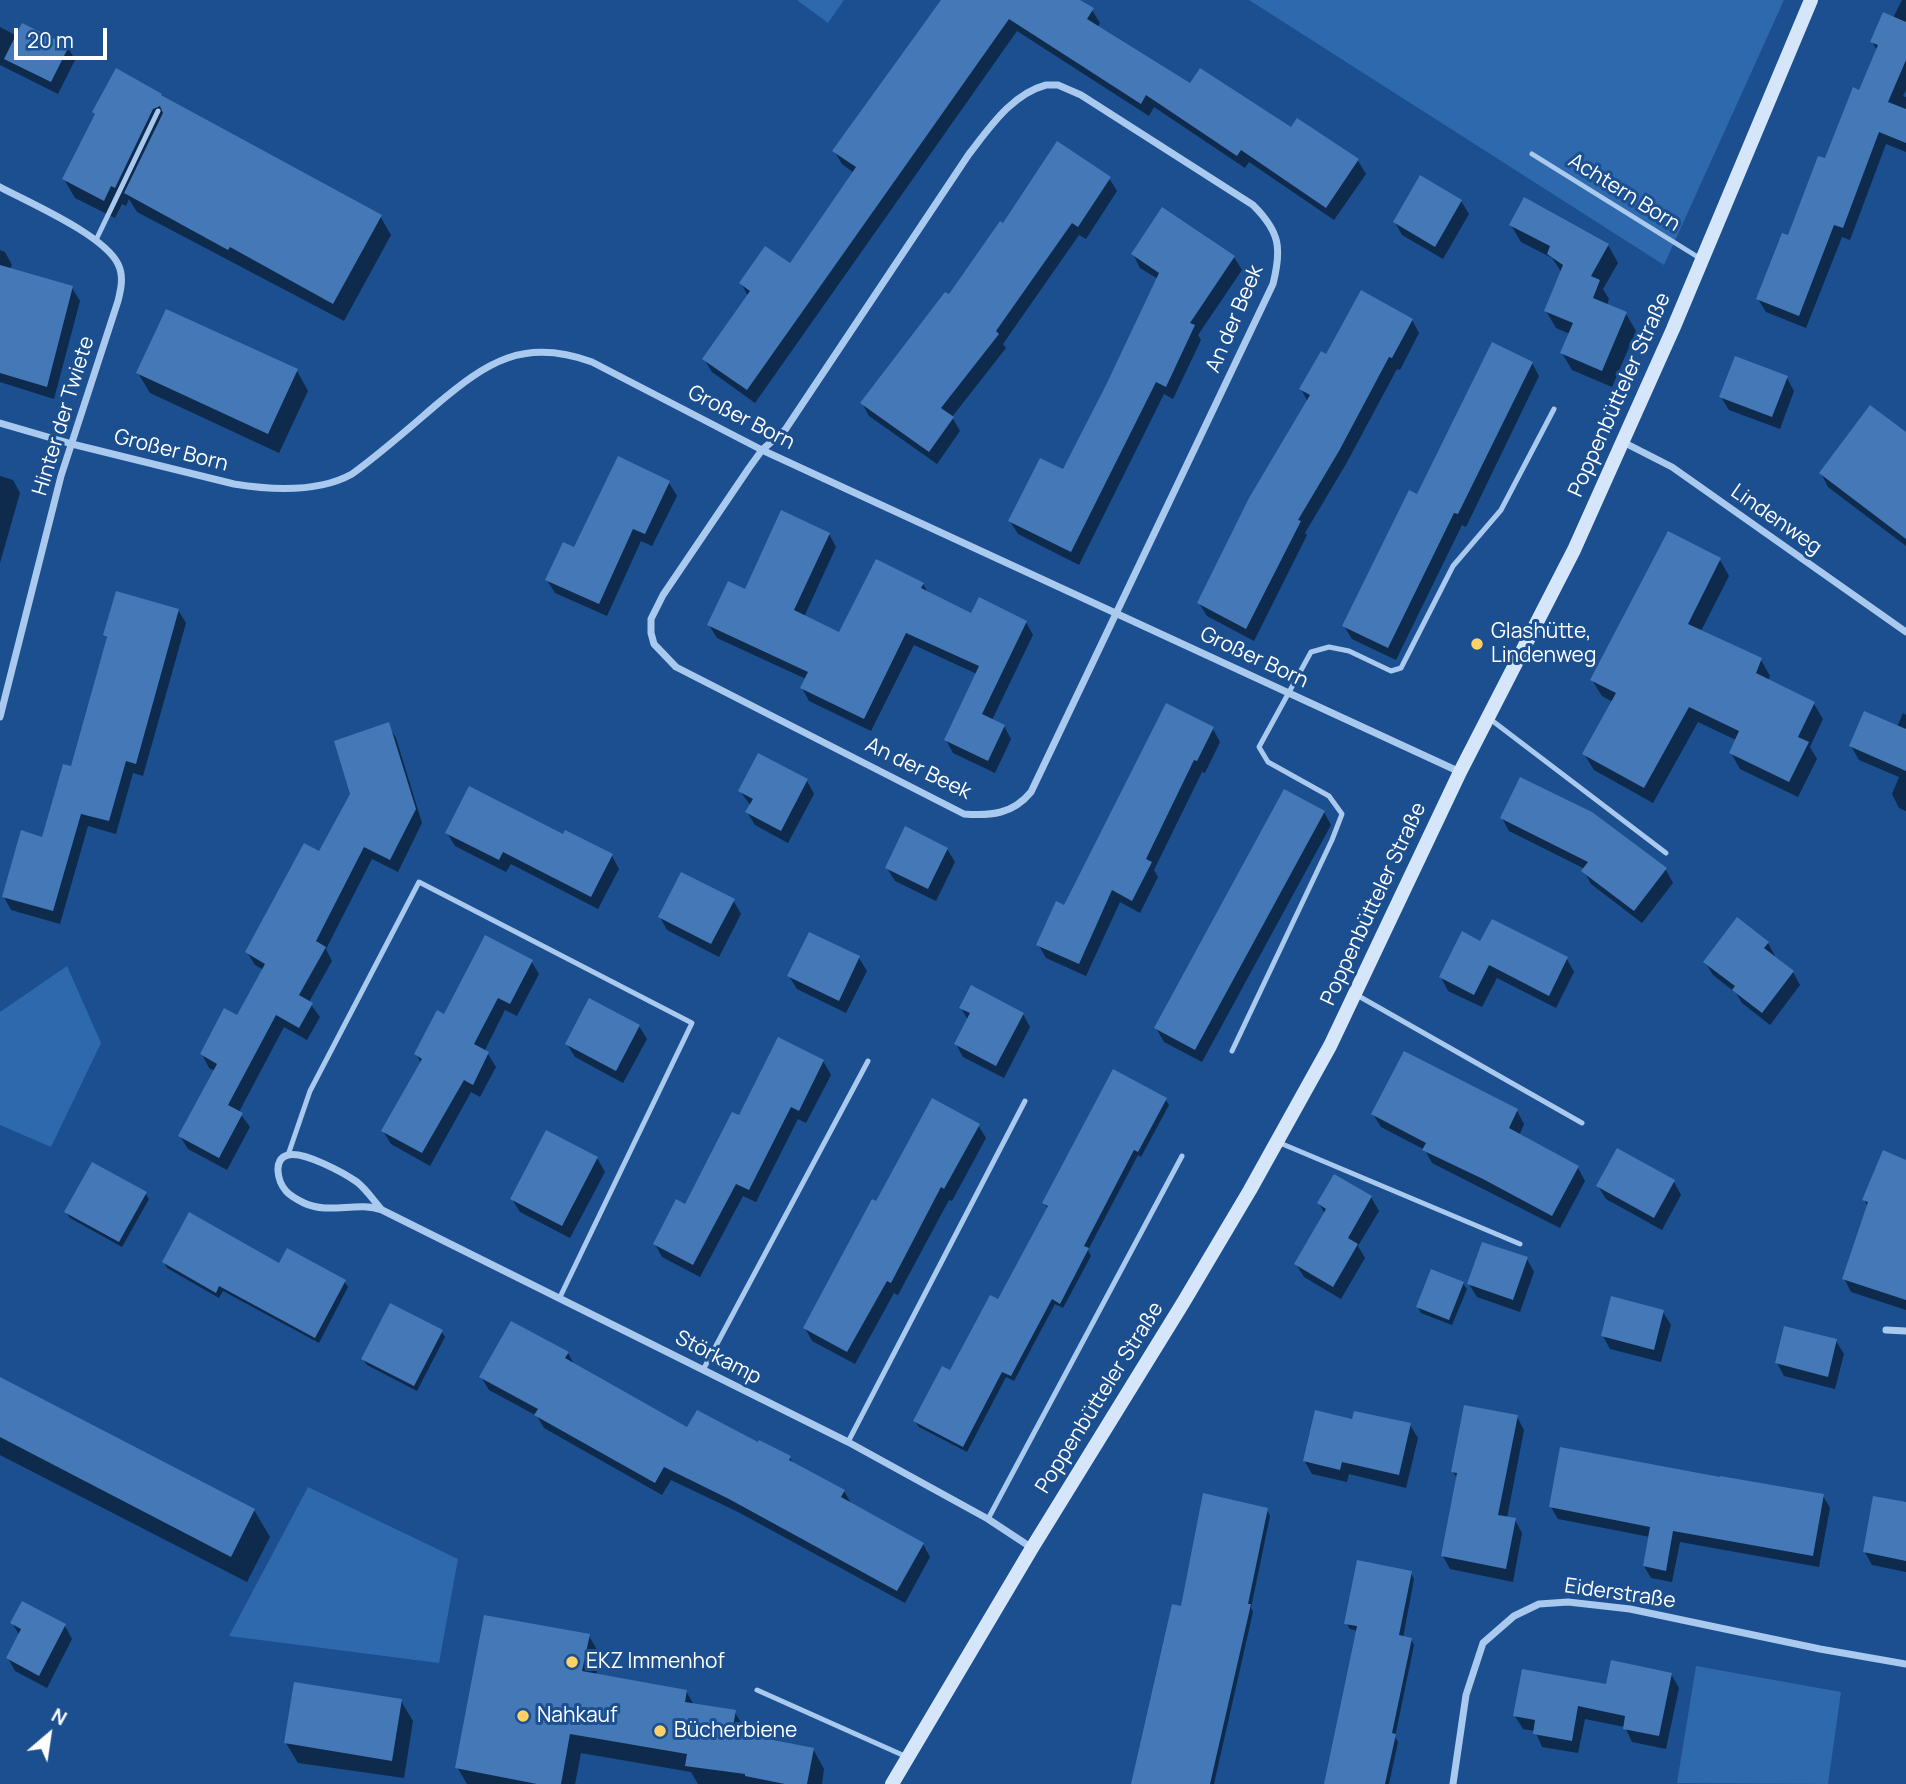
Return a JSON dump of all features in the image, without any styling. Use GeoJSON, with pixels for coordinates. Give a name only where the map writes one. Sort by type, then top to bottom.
{"type":"FeatureCollection","features":[{"type":"Feature","properties":{"kind":"main road","name":"Poppenbütteler Straße"},"geometry":{"type":"LineString","coordinates":[[892,1784],[1032,1548],[1183,1303],[1330,1046],[1460,772],[1574,550],[1673,329],[1811,0]]}},
{"type":"Feature","properties":{"kind":"street","name":"An der Beek"},"geometry":{"type":"LineString","coordinates":[[1058,85],[1069,89],[1253,205],[1270,224],[1279,251],[1273,284],[1031,792],[1023,802],[1010,810],[984,815],[964,814],[676,667],[654,643],[651,619],[663,596],[762,450],[785,430],[969,154],[995,122],[1032,88],[1058,85]]}},
{"type":"Feature","properties":{"kind":"street","name":"Hinter der Twiete"},"geometry":{"type":"LineString","coordinates":[[0,187],[108,249],[119,265],[122,282],[58,489],[0,717]]}},
{"type":"Feature","properties":{"kind":"street","name":"Großer Born"},"geometry":{"type":"LineString","coordinates":[[0,423],[234,485],[286,489],[343,479],[362,467],[463,382],[492,363],[536,352],[575,356],[592,362],[762,450],[1460,772]]}},
{"type":"Feature","properties":{"kind":"street","name":"Lindenweg"},"geometry":{"type":"LineString","coordinates":[[1623,442],[1672,467],[1906,632]]}},
{"type":"Feature","properties":{"kind":"street","name":"Störkamp"},"geometry":{"type":"LineString","coordinates":[[382,1210],[358,1182],[311,1158],[288,1155],[282,1158],[278,1173],[286,1192],[295,1198],[316,1208],[370,1205],[382,1210],[848,1442],[988,1520],[1032,1548]]}},
{"type":"Feature","properties":{"kind":"street"},"geometry":{"type":"LineString","coordinates":[[1886,1330],[1906,1331]]}},
{"type":"Feature","properties":{"kind":"street","name":"Eiderstraße"},"geometry":{"type":"LineString","coordinates":[[1453,1784],[1466,1695],[1483,1643],[1507,1621],[1539,1604],[1568,1602],[1630,1609],[1906,1664]]}},
{"type":"Feature","properties":{"kind":"lane"},"geometry":{"type":"LineString","coordinates":[[96,240],[159,111]]}},
{"type":"Feature","properties":{"kind":"lane","name":"Achtern Born"},"geometry":{"type":"LineString","coordinates":[[1532,154],[1701,259]]}},
{"type":"Feature","properties":{"kind":"lane"},"geometry":{"type":"LineString","coordinates":[[1232,1051],[1342,814],[1329,796],[1268,762],[1259,747],[1311,652],[1329,647],[1349,652],[1391,671],[1401,668],[1453,566],[1501,510],[1554,409]]}},
{"type":"Feature","properties":{"kind":"lane"},"geometry":{"type":"LineString","coordinates":[[1488,718],[1666,853]]}},
{"type":"Feature","properties":{"kind":"lane"},"geometry":{"type":"LineString","coordinates":[[288,1155],[310,1091],[419,882],[692,1023],[560,1297]]}},
{"type":"Feature","properties":{"kind":"lane"},"geometry":{"type":"LineString","coordinates":[[1355,994],[1582,1124]]}},
{"type":"Feature","properties":{"kind":"lane"},"geometry":{"type":"LineString","coordinates":[[703,1370],[867,1061]]}},
{"type":"Feature","properties":{"kind":"lane"},"geometry":{"type":"LineString","coordinates":[[848,1442],[1025,1101]]}},
{"type":"Feature","properties":{"kind":"lane"},"geometry":{"type":"LineString","coordinates":[[1277,1142],[1521,1244]]}},
{"type":"Feature","properties":{"kind":"lane"},"geometry":{"type":"LineString","coordinates":[[988,1520],[1182,1156]]}},
{"type":"Feature","properties":{"kind":"lane"},"geometry":{"type":"LineString","coordinates":[[757,1690],[907,1757]]}},
{"type":"Feature","properties":{"kind":"shaded area"},"geometry":{"type":"Polygon","coordinates":[[[797,0],[844,0],[828,23],[797,0]]]}},
{"type":"Feature","properties":{"kind":"shaded area"},"geometry":{"type":"Polygon","coordinates":[[[1249,0],[1784,0],[1664,265],[1249,0]]]}},
{"type":"Feature","properties":{"kind":"shaded area"},"geometry":{"type":"Polygon","coordinates":[[[67,966],[101,1043],[51,1147],[0,1125],[0,1012],[67,966]]]}},
{"type":"Feature","properties":{"kind":"shaded area"},"geometry":{"type":"Polygon","coordinates":[[[308,1487],[458,1559],[439,1663],[229,1636],[308,1487]]]}},
{"type":"Feature","properties":{"kind":"shaded area"},"geometry":{"type":"Polygon","coordinates":[[[1696,1666],[1841,1692],[1828,1784],[1677,1783],[1696,1666]]]}},
{"type":"Feature","properties":{"kind":"building"},"geometry":{"type":"Polygon","coordinates":[[[941,0],[1080,0],[1094,8],[1087,19],[1190,83],[1200,68],[1291,127],[1297,118],[1359,159],[1326,208],[1241,150],[1237,156],[1146,95],[1141,104],[1009,19],[747,390],[702,359],[750,291],[739,283],[765,246],[790,263],[856,167],[832,151],[941,0]]]}},
{"type":"Feature","properties":{"kind":"building"},"geometry":{"type":"Polygon","coordinates":[[[1883,12],[1906,22],[1906,60],[1888,102],[1906,109],[1906,143],[1879,132],[1843,228],[1834,225],[1799,316],[1756,299],[1782,233],[1788,235],[1818,156],[1825,158],[1853,87],[1859,90],[1878,45],[1870,42],[1883,12]]]}},
{"type":"Feature","properties":{"kind":"building"},"geometry":{"type":"Polygon","coordinates":[[[22,23],[69,46],[51,82],[4,59],[22,23]]]}},
{"type":"Feature","properties":{"kind":"building"},"geometry":{"type":"Polygon","coordinates":[[[116,68],[382,215],[333,304],[124,193],[163,113],[160,106],[153,109],[115,188],[111,186],[104,201],[62,179],[95,114],[92,112],[116,68]]]}},
{"type":"Feature","properties":{"kind":"building"},"geometry":{"type":"Polygon","coordinates":[[[1057,141],[1111,177],[1078,227],[1072,223],[996,331],[999,334],[941,408],[954,417],[929,452],[860,403],[945,292],[949,294],[1000,221],[1003,223],[1057,141]]]}},
{"type":"Feature","properties":{"kind":"building"},"geometry":{"type":"Polygon","coordinates":[[[1420,175],[1462,200],[1435,247],[1393,222],[1420,175]]]}},
{"type":"Feature","properties":{"kind":"building"},"geometry":{"type":"Polygon","coordinates":[[[1524,197],[1609,244],[1591,276],[1600,280],[1593,298],[1627,312],[1602,371],[1560,353],[1573,323],[1544,311],[1563,265],[1547,254],[1550,246],[1509,225],[1524,197]]]}},
{"type":"Feature","properties":{"kind":"building"},"geometry":{"type":"Polygon","coordinates":[[[1162,207],[1235,256],[1190,323],[1195,325],[1166,387],[1156,382],[1071,552],[1008,521],[1040,458],[1063,469],[1106,385],[1159,273],[1131,254],[1162,207]]]}},
{"type":"Feature","properties":{"kind":"building"},"geometry":{"type":"Polygon","coordinates":[[[0,265],[73,286],[47,387],[0,373],[0,265]]]}},
{"type":"Feature","properties":{"kind":"building"},"geometry":{"type":"Polygon","coordinates":[[[1361,290],[1413,319],[1298,520],[1301,521],[1246,629],[1197,603],[1249,498],[1310,395],[1299,389],[1321,351],[1326,354],[1361,290]]]}},
{"type":"Feature","properties":{"kind":"building"},"geometry":{"type":"Polygon","coordinates":[[[166,309],[298,369],[268,434],[136,373],[166,309]]]}},
{"type":"Feature","properties":{"kind":"building"},"geometry":{"type":"Polygon","coordinates":[[[1492,342],[1533,362],[1458,514],[1454,513],[1388,648],[1342,626],[1409,490],[1417,494],[1492,342]]]}},
{"type":"Feature","properties":{"kind":"building"},"geometry":{"type":"Polygon","coordinates":[[[1735,356],[1788,376],[1772,417],[1719,397],[1735,356]]]}},
{"type":"Feature","properties":{"kind":"building"},"geometry":{"type":"Polygon","coordinates":[[[1870,405],[1906,432],[1906,539],[1819,473],[1870,405]]]}},
{"type":"Feature","properties":{"kind":"building"},"geometry":{"type":"Polygon","coordinates":[[[618,456],[670,481],[645,534],[633,529],[599,604],[545,580],[563,542],[574,547],[618,456]]]}},
{"type":"Feature","properties":{"kind":"building"},"geometry":{"type":"Polygon","coordinates":[[[781,510],[830,533],[794,610],[839,632],[876,559],[924,583],[921,588],[971,613],[979,597],[1027,621],[982,714],[1005,725],[988,761],[944,740],[979,666],[906,633],[864,719],[800,688],[808,672],[707,625],[728,581],[745,589],[781,510]]]}},
{"type":"Feature","properties":{"kind":"building"},"geometry":{"type":"Polygon","coordinates":[[[1668,531],[1721,558],[1688,624],[1762,658],[1756,673],[1815,702],[1798,737],[1809,742],[1789,782],[1729,753],[1739,731],[1689,707],[1644,788],[1582,754],[1616,693],[1590,680],[1668,531]]]}},
{"type":"Feature","properties":{"kind":"building"},"geometry":{"type":"Polygon","coordinates":[[[116,591],[179,609],[136,764],[126,761],[109,821],[81,814],[53,911],[2,897],[21,830],[42,837],[63,764],[71,766],[107,637],[103,635],[116,591]]]}},
{"type":"Feature","properties":{"kind":"building"},"geometry":{"type":"Polygon","coordinates":[[[1166,703],[1214,727],[1197,761],[1194,760],[1146,859],[1152,862],[1132,901],[1112,890],[1079,964],[1036,945],[1056,901],[1064,905],[1166,703]]]}},
{"type":"Feature","properties":{"kind":"building"},"geometry":{"type":"Polygon","coordinates":[[[1864,711],[1906,729],[1906,771],[1849,746],[1864,711]]]}},
{"type":"Feature","properties":{"kind":"building"},"geometry":{"type":"Polygon","coordinates":[[[389,722],[416,809],[390,860],[364,847],[316,941],[326,947],[299,995],[313,1003],[299,1028],[276,1015],[228,1105],[243,1113],[219,1158],[178,1136],[217,1064],[200,1054],[224,1008],[237,1015],[265,964],[245,952],[304,843],[319,851],[350,794],[334,741],[389,722]]]}},
{"type":"Feature","properties":{"kind":"building"},"geometry":{"type":"Polygon","coordinates":[[[758,753],[808,779],[781,831],[745,812],[753,799],[738,791],[758,753]]]}},
{"type":"Feature","properties":{"kind":"building"},"geometry":{"type":"Polygon","coordinates":[[[1520,777],[1592,812],[1667,868],[1634,911],[1581,871],[1588,862],[1500,818],[1520,777]]]}},
{"type":"Feature","properties":{"kind":"building"},"geometry":{"type":"Polygon","coordinates":[[[469,786],[563,834],[565,830],[613,854],[591,897],[503,852],[499,860],[445,833],[469,786]]]}},
{"type":"Feature","properties":{"kind":"building"},"geometry":{"type":"Polygon","coordinates":[[[1284,789],[1325,811],[1195,1050],[1154,1028],[1284,789]]]}},
{"type":"Feature","properties":{"kind":"building"},"geometry":{"type":"Polygon","coordinates":[[[905,826],[948,848],[928,889],[885,868],[905,826]]]}},
{"type":"Feature","properties":{"kind":"building"},"geometry":{"type":"Polygon","coordinates":[[[681,872],[735,899],[711,944],[658,917],[681,872]]]}},
{"type":"Feature","properties":{"kind":"building"},"geometry":{"type":"Polygon","coordinates":[[[1737,917],[1769,942],[1764,948],[1794,971],[1762,1013],[1732,990],[1735,986],[1703,962],[1737,917]]]}},
{"type":"Feature","properties":{"kind":"building"},"geometry":{"type":"Polygon","coordinates":[[[1492,919],[1568,957],[1549,996],[1489,965],[1474,995],[1439,977],[1462,931],[1480,941],[1492,919]]]}},
{"type":"Feature","properties":{"kind":"building"},"geometry":{"type":"Polygon","coordinates":[[[809,932],[860,956],[839,1001],[787,976],[809,932]]]}},
{"type":"Feature","properties":{"kind":"building"},"geometry":{"type":"Polygon","coordinates":[[[485,935],[533,960],[510,1004],[498,998],[474,1044],[489,1052],[473,1085],[464,1080],[422,1153],[381,1131],[422,1059],[414,1054],[437,1010],[444,1014],[485,935]]]}},
{"type":"Feature","properties":{"kind":"building"},"geometry":{"type":"Polygon","coordinates":[[[971,985],[1024,1013],[996,1066],[954,1044],[970,1013],[959,1008],[971,985]]]}},
{"type":"Feature","properties":{"kind":"building"},"geometry":{"type":"Polygon","coordinates":[[[589,998],[640,1025],[616,1071],[565,1044],[589,998]]]}},
{"type":"Feature","properties":{"kind":"building"},"geometry":{"type":"Polygon","coordinates":[[[778,1037],[824,1060],[799,1111],[791,1107],[749,1190],[736,1184],[693,1265],[653,1244],[676,1199],[685,1204],[732,1112],[739,1115],[778,1037]]]}},
{"type":"Feature","properties":{"kind":"building"},"geometry":{"type":"Polygon","coordinates":[[[1404,1051],[1518,1109],[1509,1128],[1579,1166],[1552,1216],[1422,1150],[1426,1143],[1371,1114],[1404,1051]]]}},
{"type":"Feature","properties":{"kind":"building"},"geometry":{"type":"Polygon","coordinates":[[[1113,1069],[1167,1098],[1138,1152],[1134,1150],[1084,1246],[1089,1248],[1060,1304],[1052,1299],[1011,1376],[1002,1372],[963,1447],[913,1421],[942,1366],[950,1370],[990,1295],[998,1299],[1048,1206],[1042,1203],[1113,1069]]]}},
{"type":"Feature","properties":{"kind":"building"},"geometry":{"type":"Polygon","coordinates":[[[932,1098],[980,1124],[944,1189],[941,1187],[891,1283],[887,1281],[847,1352],[803,1328],[872,1199],[876,1201],[932,1098]]]}},
{"type":"Feature","properties":{"kind":"building"},"geometry":{"type":"Polygon","coordinates":[[[546,1130],[598,1157],[562,1226],[510,1199],[546,1130]]]}},
{"type":"Feature","properties":{"kind":"building"},"geometry":{"type":"Polygon","coordinates":[[[1617,1148],[1675,1180],[1654,1218],[1596,1186],[1617,1148]]]}},
{"type":"Feature","properties":{"kind":"building"},"geometry":{"type":"Polygon","coordinates":[[[1883,1150],[1906,1160],[1906,1300],[1842,1279],[1868,1202],[1862,1200],[1883,1150]]]}},
{"type":"Feature","properties":{"kind":"building"},"geometry":{"type":"Polygon","coordinates":[[[92,1162],[147,1192],[119,1242],[64,1212],[92,1162]]]}},
{"type":"Feature","properties":{"kind":"building"},"geometry":{"type":"Polygon","coordinates":[[[1334,1174],[1372,1196],[1348,1238],[1358,1244],[1333,1287],[1294,1264],[1326,1209],[1317,1203],[1334,1174]]]}},
{"type":"Feature","properties":{"kind":"building"},"geometry":{"type":"Polygon","coordinates":[[[189,1212],[279,1263],[287,1248],[346,1280],[315,1338],[219,1286],[216,1293],[162,1262],[189,1212]]]}},
{"type":"Feature","properties":{"kind":"building"},"geometry":{"type":"Polygon","coordinates":[[[1482,1242],[1528,1257],[1513,1300],[1467,1284],[1482,1242]]]}},
{"type":"Feature","properties":{"kind":"building"},"geometry":{"type":"Polygon","coordinates":[[[1431,1269],[1464,1282],[1449,1320],[1416,1307],[1431,1269]]]}},
{"type":"Feature","properties":{"kind":"building"},"geometry":{"type":"Polygon","coordinates":[[[1611,1296],[1664,1310],[1654,1350],[1601,1336],[1611,1296]]]}},
{"type":"Feature","properties":{"kind":"building"},"geometry":{"type":"Polygon","coordinates":[[[390,1303],[443,1330],[414,1386],[361,1359],[390,1303]]]}},
{"type":"Feature","properties":{"kind":"building"},"geometry":{"type":"Polygon","coordinates":[[[511,1321],[569,1352],[565,1358],[687,1427],[697,1410],[791,1456],[789,1460],[845,1490],[841,1497],[924,1543],[897,1591],[729,1499],[664,1467],[655,1483],[534,1415],[538,1409],[479,1377],[511,1321]]]}},
{"type":"Feature","properties":{"kind":"building"},"geometry":{"type":"Polygon","coordinates":[[[1784,1326],[1837,1339],[1828,1377],[1775,1363],[1784,1326]]]}},
{"type":"Feature","properties":{"kind":"building"},"geometry":{"type":"Polygon","coordinates":[[[0,1377],[255,1509],[231,1557],[0,1437],[0,1377]]]}},
{"type":"Feature","properties":{"kind":"building"},"geometry":{"type":"Polygon","coordinates":[[[1464,1405],[1518,1415],[1498,1515],[1516,1518],[1506,1569],[1441,1556],[1457,1473],[1451,1472],[1464,1405]]]}},
{"type":"Feature","properties":{"kind":"building"},"geometry":{"type":"Polygon","coordinates":[[[1315,1410],[1352,1419],[1354,1411],[1411,1423],[1399,1475],[1342,1462],[1340,1470],[1303,1461],[1315,1410]]]}},
{"type":"Feature","properties":{"kind":"building"},"geometry":{"type":"Polygon","coordinates":[[[1560,1447],[1824,1494],[1813,1556],[1673,1531],[1666,1571],[1643,1566],[1650,1527],[1549,1507],[1560,1447]]]}},
{"type":"Feature","properties":{"kind":"building"},"geometry":{"type":"Polygon","coordinates":[[[1203,1493],[1268,1508],[1248,1604],[1251,1604],[1210,1784],[1131,1784],[1172,1604],[1181,1606],[1203,1493]]]}},
{"type":"Feature","properties":{"kind":"building"},"geometry":{"type":"Polygon","coordinates":[[[1873,1496],[1906,1502],[1906,1561],[1863,1552],[1873,1496]]]}},
{"type":"Feature","properties":{"kind":"building"},"geometry":{"type":"Polygon","coordinates":[[[1357,1560],[1412,1571],[1399,1635],[1412,1638],[1392,1733],[1396,1734],[1385,1784],[1324,1784],[1357,1626],[1344,1624],[1357,1560]]]}},
{"type":"Feature","properties":{"kind":"building"},"geometry":{"type":"Polygon","coordinates":[[[22,1601],[66,1624],[39,1676],[6,1658],[21,1629],[10,1623],[22,1601]]]}},
{"type":"Feature","properties":{"kind":"building","name":"EKZ Immenhof"},"geometry":{"type":"Polygon","coordinates":[[[484,1615],[590,1634],[582,1671],[687,1690],[685,1702],[736,1710],[732,1732],[814,1748],[807,1784],[785,1784],[745,1774],[685,1766],[687,1754],[570,1734],[561,1784],[537,1784],[455,1768],[484,1615]]]}},
{"type":"Feature","properties":{"kind":"building"},"geometry":{"type":"Polygon","coordinates":[[[1611,1660],[1672,1673],[1659,1736],[1623,1729],[1625,1716],[1578,1706],[1572,1741],[1533,1734],[1535,1720],[1513,1716],[1522,1669],[1606,1684],[1611,1660]]]}},
{"type":"Feature","properties":{"kind":"building"},"geometry":{"type":"Polygon","coordinates":[[[294,1682],[402,1699],[392,1761],[284,1743],[294,1682]]]}},
{"type":"Feature","properties":{"kind":"place","name":"Glashütte, Lindenweg"},"geometry":{"type":"Point","coordinates":[1477,644]}},
{"type":"Feature","properties":{"kind":"place","name":"EKZ Immenhof"},"geometry":{"type":"Point","coordinates":[572,1662]}},
{"type":"Feature","properties":{"kind":"place","name":"Nahkauf"},"geometry":{"type":"Point","coordinates":[523,1716]}},
{"type":"Feature","properties":{"kind":"place","name":"Bücherbiene"},"geometry":{"type":"Point","coordinates":[660,1731]}}]}
